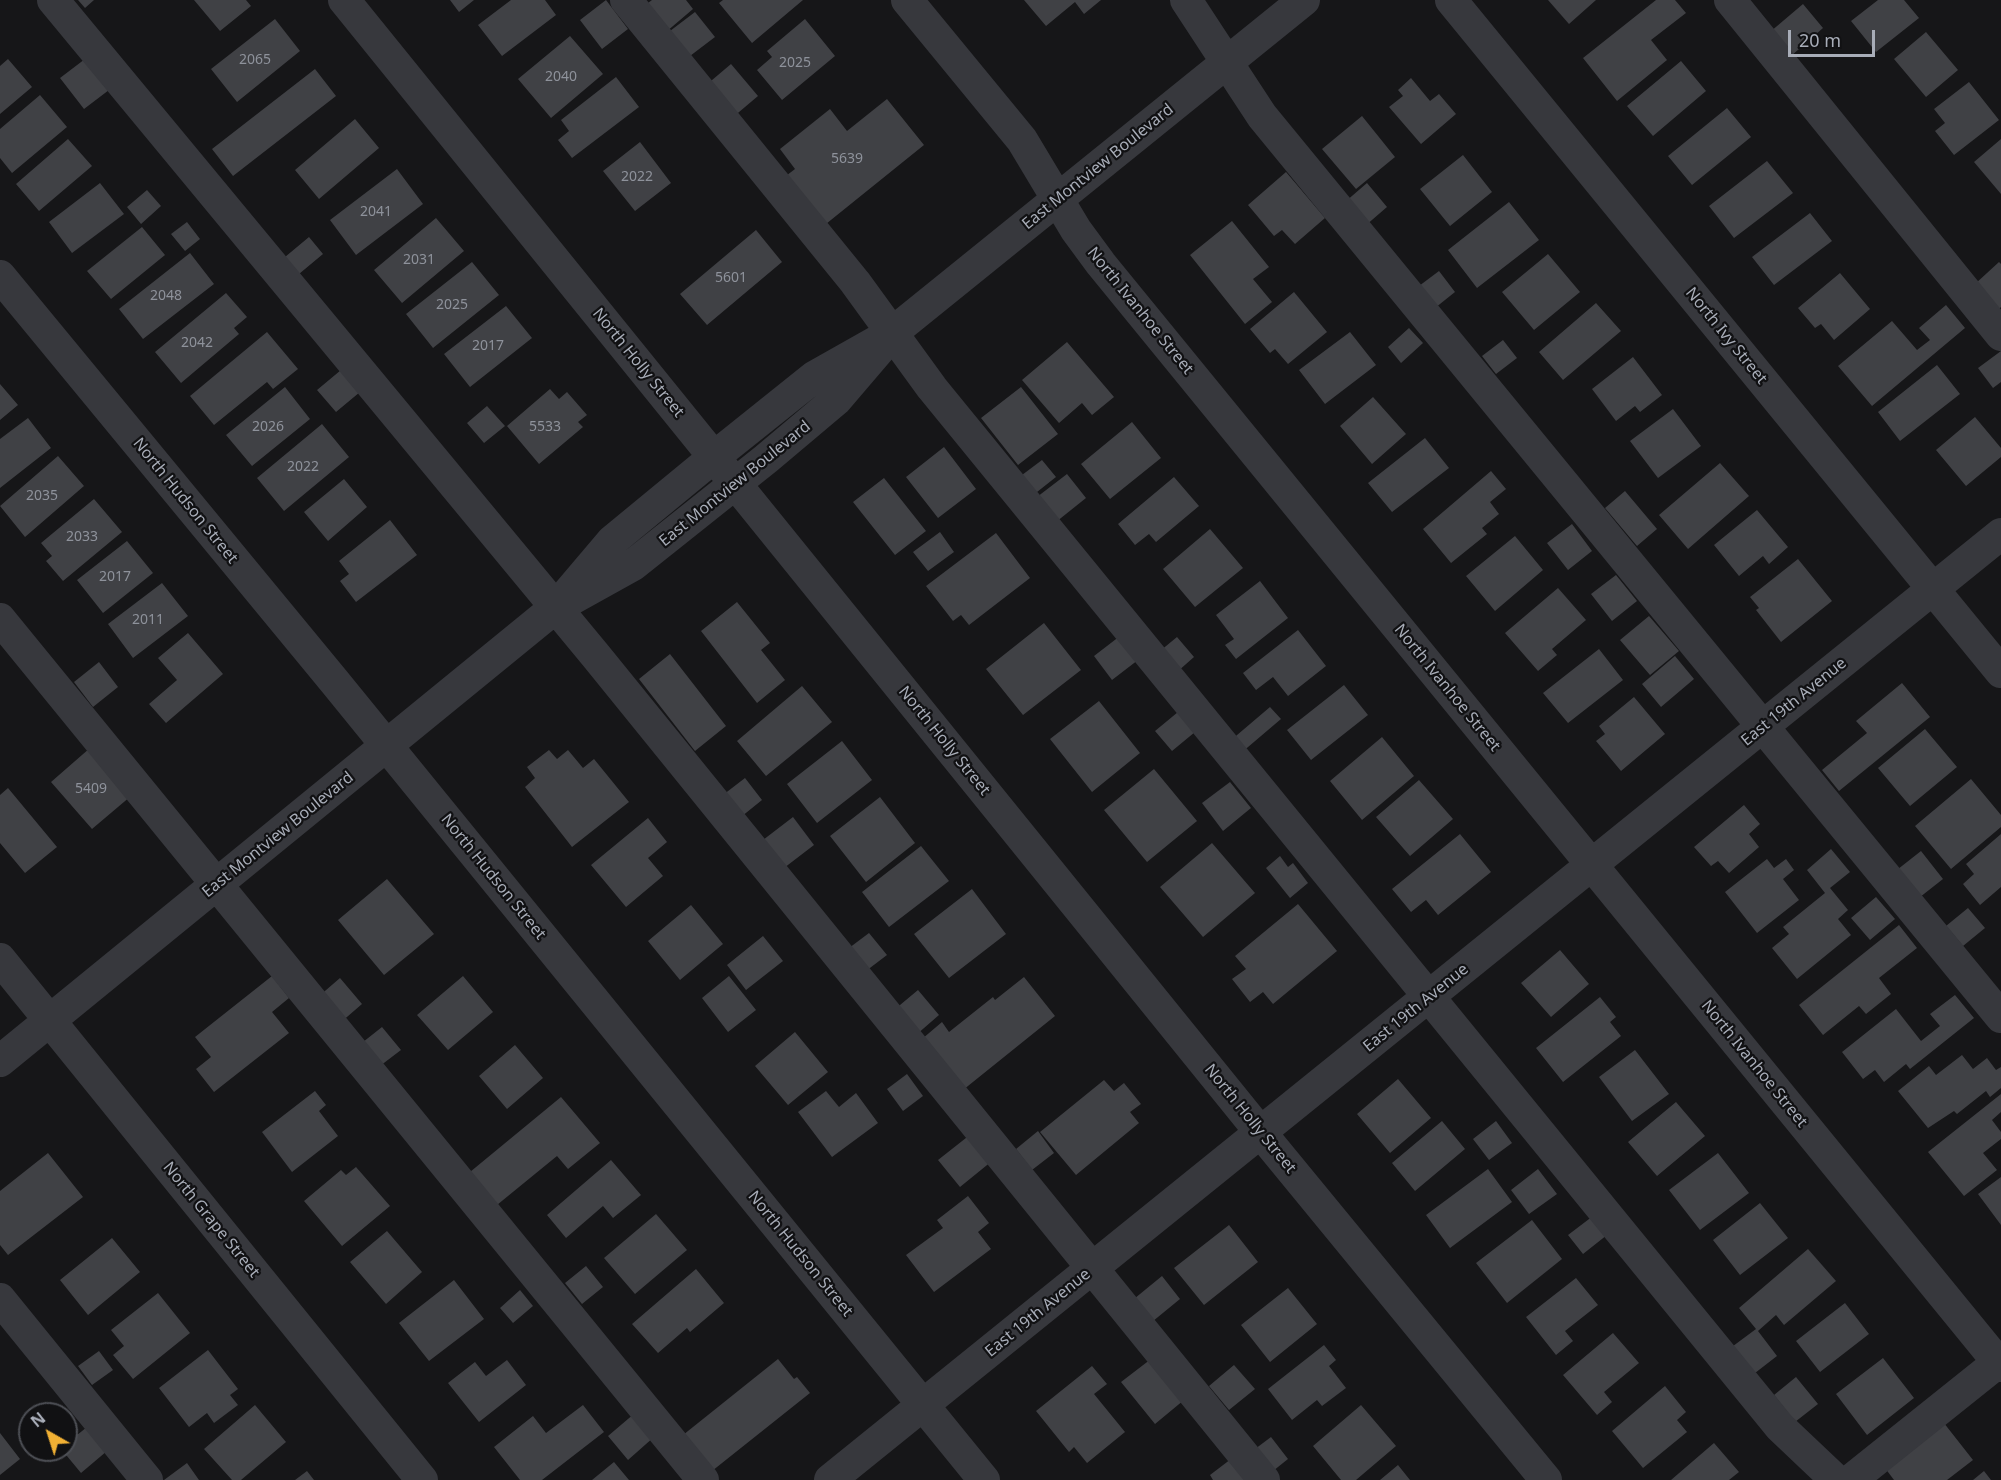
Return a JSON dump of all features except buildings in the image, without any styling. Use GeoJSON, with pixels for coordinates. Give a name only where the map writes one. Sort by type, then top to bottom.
{"type":"FeatureCollection","features":[{"type":"Feature","properties":{"kind":"street"},"geometry":{"type":"LineString","coordinates":[[53,0],[556,607],[1264,1480]]}},
{"type":"Feature","properties":{"kind":"street","name":"North Holly Street"},"geometry":{"type":"LineString","coordinates":[[344,0],[1261,1133],[1546,1480]]}},
{"type":"Feature","properties":{"kind":"street"},"geometry":{"type":"LineString","coordinates":[[626,0],[855,282],[940,398],[1780,1427],[1836,1480]]}},
{"type":"Feature","properties":{"kind":"street","name":"North Ivanhoe Street"},"geometry":{"type":"LineString","coordinates":[[907,0],[1022,141],[1082,238],[1101,264],[2000,1363]]}},
{"type":"Feature","properties":{"kind":"street"},"geometry":{"type":"LineString","coordinates":[[1186,0],[1262,116],[2001,1017]]}},
{"type":"Feature","properties":{"kind":"street","name":"East Montview Boulevard"},"geometry":{"type":"LineString","coordinates":[[0,1061],[556,607],[612,541],[714,457],[814,377],[892,333],[1304,0]]}},
{"type":"Feature","properties":{"kind":"street","name":"North Ivy Street"},"geometry":{"type":"LineString","coordinates":[[1451,0],[2001,672]]}},
{"type":"Feature","properties":{"kind":"street"},"geometry":{"type":"LineString","coordinates":[[1730,0],[2001,334]]}},
{"type":"Feature","properties":{"kind":"street","name":"North Hudson Street"},"geometry":{"type":"LineString","coordinates":[[0,276],[984,1480]]}},
{"type":"Feature","properties":{"kind":"street","name":"East Montview Boulevard"},"geometry":{"type":"LineString","coordinates":[[556,607],[633,565],[735,484],[836,400],[892,333]]}},
{"type":"Feature","properties":{"kind":"street","name":"East 19th Avenue"},"geometry":{"type":"LineString","coordinates":[[830,1480],[2001,534]]}},
{"type":"Feature","properties":{"kind":"street"},"geometry":{"type":"LineString","coordinates":[[0,619],[703,1480]]}},
{"type":"Feature","properties":{"kind":"street","name":"North Grape Street"},"geometry":{"type":"LineString","coordinates":[[0,959],[422,1480]]}},
{"type":"Feature","properties":{"kind":"street"},"geometry":{"type":"LineString","coordinates":[[0,1299],[147,1480]]}},
{"type":"Feature","properties":{"kind":"street"},"geometry":{"type":"LineString","coordinates":[[1851,1480],[2000,1363]]}}]}
